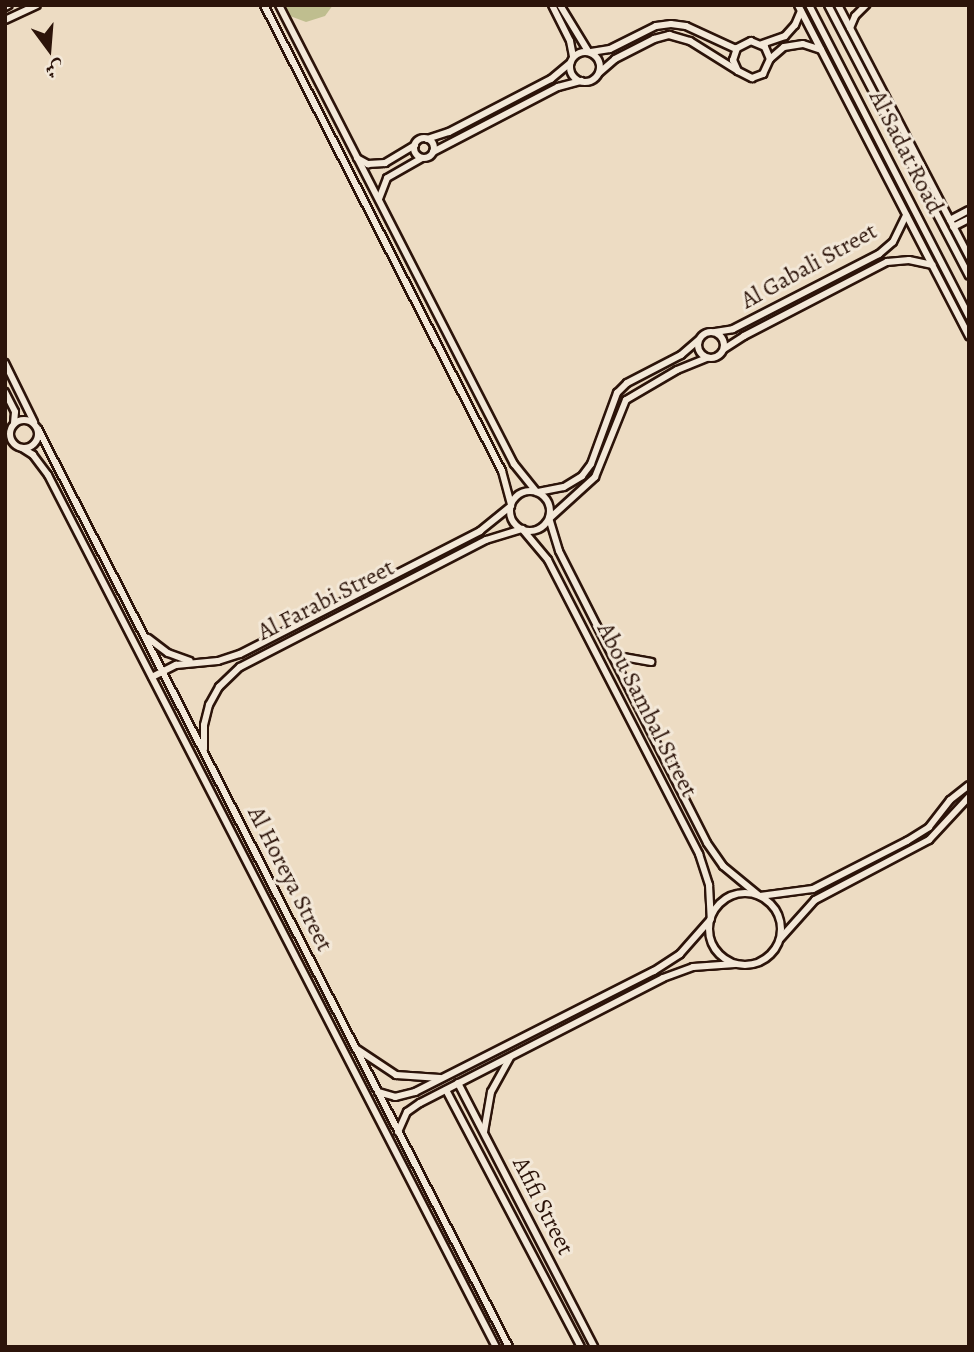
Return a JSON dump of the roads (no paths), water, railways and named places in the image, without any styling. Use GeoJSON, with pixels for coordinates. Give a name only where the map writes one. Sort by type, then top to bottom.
{"type":"FeatureCollection","features":[{"type":"Feature","properties":{"kind":"street"},"geometry":{"type":"LineString","coordinates":[[5,20],[25,8],[37,5]]}},
{"type":"Feature","properties":{"kind":"street"},"geometry":{"type":"LineString","coordinates":[[264,5],[502,471],[512,520],[522,530],[538,530],[595,477],[626,400],[684,366],[719,356],[724,349],[723,339],[715,332],[704,334],[681,355],[627,383],[617,393],[591,464],[582,476],[564,487],[521,493],[511,505]]}},
{"type":"Feature","properties":{"kind":"street"},"geometry":{"type":"LineString","coordinates":[[279,5],[514,464],[549,502],[550,518]]}},
{"type":"Feature","properties":{"kind":"street"},"geometry":{"type":"LineString","coordinates":[[552,5],[570,41],[572,75],[582,81]]}},
{"type":"Feature","properties":{"kind":"street"},"geometry":{"type":"LineString","coordinates":[[560,5],[589,52],[599,61],[599,73]]}},
{"type":"Feature","properties":{"kind":"street","name":"Al Sadat Road"},"geometry":{"type":"LineString","coordinates":[[809,5],[969,316]]}},
{"type":"Feature","properties":{"kind":"street","name":"Al Sadat Road"},"geometry":{"type":"LineString","coordinates":[[828,5],[968,271]]}},
{"type":"Feature","properties":{"kind":"street"},"geometry":{"type":"LineString","coordinates":[[838,5],[969,257]]}},
{"type":"Feature","properties":{"kind":"street"},"geometry":{"type":"LineString","coordinates":[[850,28],[855,16],[866,5]]}},
{"type":"Feature","properties":{"kind":"street"},"geometry":{"type":"LineString","coordinates":[[8,6],[15,16]]}},
{"type":"Feature","properties":{"kind":"street"},"geometry":{"type":"LineString","coordinates":[[738,71],[733,60],[736,49],[745,42],[762,44],[785,36],[795,24],[799,8]]}},
{"type":"Feature","properties":{"kind":"street"},"geometry":{"type":"LineString","coordinates":[[799,8],[969,336]]}},
{"type":"Feature","properties":{"kind":"street"},"geometry":{"type":"LineString","coordinates":[[357,158],[380,164],[395,159],[421,139],[443,135],[551,79],[572,60],[589,52],[610,48],[656,26],[687,26],[736,49]]}},
{"type":"Feature","properties":{"kind":"street"},"geometry":{"type":"LineString","coordinates":[[379,201],[380,189],[387,178],[558,87],[590,81],[615,59],[654,39],[669,35],[690,41],[747,77],[758,77],[767,70],[770,60],[784,47],[797,44],[822,51]]}},
{"type":"Feature","properties":{"kind":"street"},"geometry":{"type":"LineString","coordinates":[[762,44],[770,60]]}},
{"type":"Feature","properties":{"kind":"street"},"geometry":{"type":"LineString","coordinates":[[875,76],[872,90],[885,96]]}},
{"type":"Feature","properties":{"kind":"street"},"geometry":{"type":"LineString","coordinates":[[838,82],[852,89]]}},
{"type":"Feature","properties":{"kind":"street"},"geometry":{"type":"LineString","coordinates":[[859,122],[861,105]]}},
{"type":"Feature","properties":{"kind":"street"},"geometry":{"type":"LineString","coordinates":[[320,115],[332,109]]}},
{"type":"Feature","properties":{"kind":"street"},"geometry":{"type":"LineString","coordinates":[[427,139],[432,143],[433,152]]}},
{"type":"Feature","properties":{"kind":"street"},"geometry":{"type":"LineString","coordinates":[[415,145],[416,155],[422,158]]}},
{"type":"Feature","properties":{"kind":"street"},"geometry":{"type":"LineString","coordinates":[[919,179],[932,186]]}},
{"type":"Feature","properties":{"kind":"street"},"geometry":{"type":"LineString","coordinates":[[952,223],[969,210]]}},
{"type":"Feature","properties":{"kind":"street","name":"Al Gabali Street"},"geometry":{"type":"LineString","coordinates":[[715,332],[733,329],[879,254],[893,242],[906,215]]}},
{"type":"Feature","properties":{"kind":"street"},"geometry":{"type":"LineString","coordinates":[[952,223],[969,219]]}},
{"type":"Feature","properties":{"kind":"street","name":"Al Gabali Street"},"geometry":{"type":"LineString","coordinates":[[724,349],[752,331],[887,262],[909,260],[932,265]]}},
{"type":"Feature","properties":{"kind":"street"},"geometry":{"type":"LineString","coordinates":[[398,268],[410,263]]}},
{"type":"Feature","properties":{"kind":"street"},"geometry":{"type":"LineString","coordinates":[[698,340],[698,351],[707,358]]}},
{"type":"Feature","properties":{"kind":"street","name":"Al Horeya Street"},"geometry":{"type":"LineString","coordinates":[[5,363],[434,1203],[503,1346]]}},
{"type":"Feature","properties":{"kind":"street"},"geometry":{"type":"LineString","coordinates":[[5,392],[15,412],[10,431],[11,440],[22,448],[35,443],[36,427],[25,419],[14,423]]}},
{"type":"Feature","properties":{"kind":"street"},"geometry":{"type":"LineString","coordinates":[[9,400],[17,400],[21,394]]}},
{"type":"Feature","properties":{"kind":"street","name":"Al Horeya Street"},"geometry":{"type":"LineString","coordinates":[[22,448],[33,455],[45,469],[424,1208],[503,1346]]}},
{"type":"Feature","properties":{"kind":"street"},"geometry":{"type":"LineString","coordinates":[[45,469],[48,462],[56,464]]}},
{"type":"Feature","properties":{"kind":"street","name":"Al Farabi Street"},"geometry":{"type":"LineString","coordinates":[[152,677],[162,671],[195,662],[230,658],[254,647],[487,527],[511,505]]}},
{"type":"Feature","properties":{"kind":"street","name":"Abou Sambal Street"},"geometry":{"type":"LineString","coordinates":[[550,518],[559,551],[712,852],[729,872],[759,896]]}},
{"type":"Feature","properties":{"kind":"street","name":"Al Farabi Street"},"geometry":{"type":"LineString","coordinates":[[204,754],[204,725],[213,696],[232,672],[486,540],[522,530]]}},
{"type":"Feature","properties":{"kind":"street","name":"Abou Sambal Street"},"geometry":{"type":"LineString","coordinates":[[522,530],[545,555],[703,864],[710,919]]}},
{"type":"Feature","properties":{"kind":"street"},"geometry":{"type":"LineString","coordinates":[[85,546],[96,540]]}},
{"type":"Feature","properties":{"kind":"street"},"geometry":{"type":"LineString","coordinates":[[404,570],[409,579]]}},
{"type":"Feature","properties":{"kind":"street","name":"Al Farabi Street"},"geometry":{"type":"LineString","coordinates":[[141,630],[160,648],[195,662]]}},
{"type":"Feature","properties":{"kind":"street"},"geometry":{"type":"LineString","coordinates":[[589,639],[601,634]]}},
{"type":"Feature","properties":{"kind":"street"},"geometry":{"type":"LineString","coordinates":[[254,647],[259,656]]}},
{"type":"Feature","properties":{"kind":"street"},"geometry":{"type":"LineString","coordinates":[[611,654],[651,662]]}},
{"type":"Feature","properties":{"kind":"street"},"geometry":{"type":"LineString","coordinates":[[652,762],[663,756]]}},
{"type":"Feature","properties":{"kind":"street"},"geometry":{"type":"LineString","coordinates":[[208,788],[218,782]]}},
{"type":"Feature","properties":{"kind":"street"},"geometry":{"type":"LineString","coordinates":[[377,1091],[395,1097],[415,1093],[663,966],[687,947],[726,899],[741,893],[759,896],[813,889],[881,854],[929,827],[950,800],[969,785]]}},
{"type":"Feature","properties":{"kind":"street"},"geometry":{"type":"LineString","coordinates":[[398,1132],[408,1112],[420,1103],[678,971],[708,964],[750,965],[763,960],[773,952],[800,913],[815,900],[929,840],[969,797]]}},
{"type":"Feature","properties":{"kind":"street"},"geometry":{"type":"LineString","coordinates":[[881,854],[886,863]]}},
{"type":"Feature","properties":{"kind":"street"},"geometry":{"type":"LineString","coordinates":[[759,896],[778,914],[780,939]]}},
{"type":"Feature","properties":{"kind":"street"},"geometry":{"type":"LineString","coordinates":[[274,917],[285,912]]}},
{"type":"Feature","properties":{"kind":"street"},"geometry":{"type":"LineString","coordinates":[[710,919],[712,943],[721,956],[735,964]]}},
{"type":"Feature","properties":{"kind":"street"},"geometry":{"type":"LineString","coordinates":[[322,1010],[332,1005]]}},
{"type":"Feature","properties":{"kind":"street"},"geometry":{"type":"LineString","coordinates":[[518,1040],[523,1050]]}},
{"type":"Feature","properties":{"kind":"street"},"geometry":{"type":"LineString","coordinates":[[354,1047],[377,1065],[396,1074],[416,1078],[445,1077]]}},
{"type":"Feature","properties":{"kind":"street"},"geometry":{"type":"LineString","coordinates":[[484,1134],[491,1092],[512,1056]]}},
{"type":"Feature","properties":{"kind":"street","name":"Afifi Street"},"geometry":{"type":"LineString","coordinates":[[458,1083],[594,1347]]}},
{"type":"Feature","properties":{"kind":"street","name":"Afifi Street"},"geometry":{"type":"LineString","coordinates":[[446,1090],[581,1347]]}},
{"type":"Feature","properties":{"kind":"street"},"geometry":{"type":"LineString","coordinates":[[415,1093],[420,1103]]}},
{"type":"Feature","properties":{"kind":"street"},"geometry":{"type":"LineString","coordinates":[[424,1208],[434,1203]]}}]}
